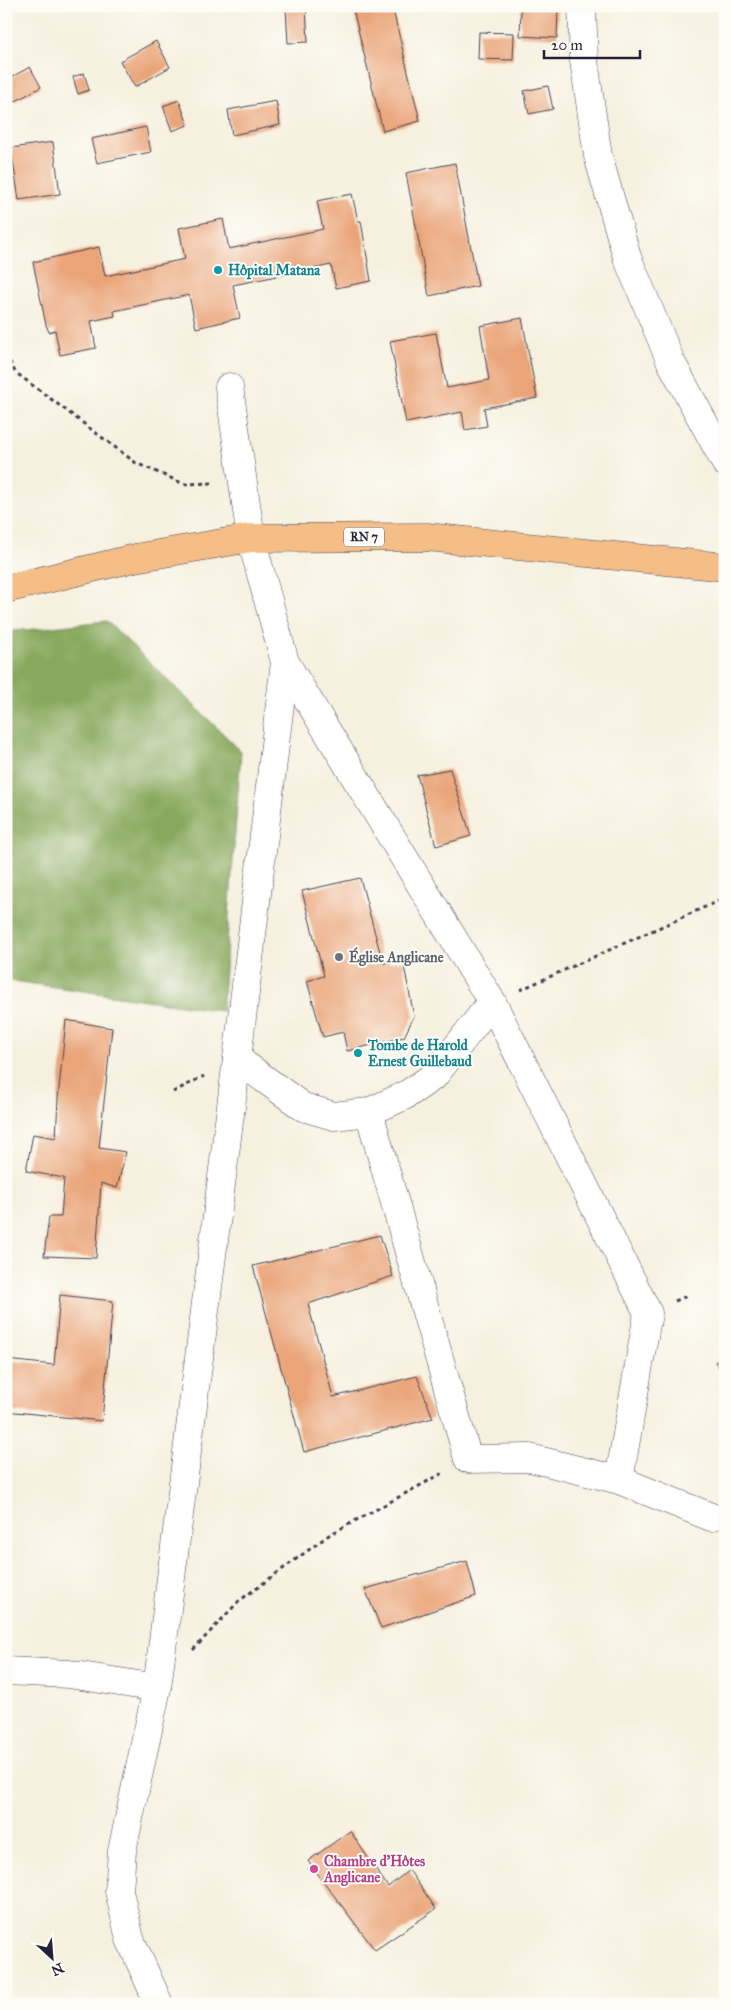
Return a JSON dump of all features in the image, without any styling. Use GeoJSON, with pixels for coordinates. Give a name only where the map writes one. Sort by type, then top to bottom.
{"type":"FeatureCollection","features":[{"type":"Feature","properties":{"kind":"main road","name":"RN 7"},"geometry":{"type":"LineString","coordinates":[[6,589],[134,558],[251,538],[427,537],[725,567]]}},
{"type":"Feature","properties":{"kind":"street"},"geometry":{"type":"LineString","coordinates":[[582,6],[584,61],[598,156],[627,257],[671,362],[725,462]]}},
{"type":"Feature","properties":{"kind":"street"},"geometry":{"type":"LineString","coordinates":[[229,387],[251,538],[285,662],[492,1002],[648,1313],[619,1480]]}},
{"type":"Feature","properties":{"kind":"street"},"geometry":{"type":"LineString","coordinates":[[160,2004],[130,1939],[119,1890],[122,1851],[156,1688],[237,1059],[285,662]]}},
{"type":"Feature","properties":{"kind":"street"},"geometry":{"type":"LineString","coordinates":[[237,1059],[303,1107],[334,1116],[369,1112],[406,1095],[434,1076],[492,1002]]}},
{"type":"Feature","properties":{"kind":"street"},"geometry":{"type":"LineString","coordinates":[[369,1112],[468,1460],[530,1458],[619,1480],[710,1517]]}},
{"type":"Feature","properties":{"kind":"street"},"geometry":{"type":"LineString","coordinates":[[6,1671],[70,1674],[156,1688]]}},
{"type":"Feature","properties":{"kind":"path"},"geometry":{"type":"LineString","coordinates":[[6,354],[14,372],[136,463],[184,484],[244,483]]}},
{"type":"Feature","properties":{"kind":"path"},"geometry":{"type":"LineString","coordinates":[[492,1002],[723,899]]}},
{"type":"Feature","properties":{"kind":"path"},"geometry":{"type":"LineString","coordinates":[[188,1654],[240,1601],[329,1535],[468,1460]]}},
{"type":"Feature","properties":{"kind":"green space"},"geometry":{"type":"Polygon","coordinates":[[[107,621],[241,751],[222,1011],[6,980],[6,632],[107,621]]]}},
{"type":"Feature","properties":{"kind":"building"},"geometry":{"type":"Polygon","coordinates":[[[364,6],[392,6],[420,121],[383,131],[353,9],[364,6]]]}},
{"type":"Feature","properties":{"kind":"building"},"geometry":{"type":"Polygon","coordinates":[[[521,6],[558,6],[557,38],[520,36],[521,6]]]}},
{"type":"Feature","properties":{"kind":"building"},"geometry":{"type":"Polygon","coordinates":[[[306,7],[308,42],[288,43],[286,8],[306,7]]]}},
{"type":"Feature","properties":{"kind":"building"},"geometry":{"type":"Polygon","coordinates":[[[479,32],[514,33],[513,60],[478,59],[479,32]]]}},
{"type":"Feature","properties":{"kind":"building"},"geometry":{"type":"Polygon","coordinates":[[[156,41],[170,67],[135,87],[120,61],[156,41]]]}},
{"type":"Feature","properties":{"kind":"building"},"geometry":{"type":"Polygon","coordinates":[[[30,67],[41,87],[16,101],[6,84],[6,80],[30,67]]]}},
{"type":"Feature","properties":{"kind":"building"},"geometry":{"type":"Polygon","coordinates":[[[84,73],[89,90],[78,94],[73,77],[84,73]]]}},
{"type":"Feature","properties":{"kind":"building"},"geometry":{"type":"Polygon","coordinates":[[[548,86],[553,109],[529,114],[524,91],[548,86]]]}},
{"type":"Feature","properties":{"kind":"building"},"geometry":{"type":"Polygon","coordinates":[[[179,100],[188,125],[172,131],[163,106],[179,100]]]}},
{"type":"Feature","properties":{"kind":"building"},"geometry":{"type":"Polygon","coordinates":[[[276,101],[280,125],[232,135],[228,110],[276,101]]]}},
{"type":"Feature","properties":{"kind":"building"},"geometry":{"type":"Polygon","coordinates":[[[146,127],[151,152],[97,163],[91,139],[146,127]]]}},
{"type":"Feature","properties":{"kind":"building"},"geometry":{"type":"Polygon","coordinates":[[[53,142],[60,194],[19,200],[11,148],[53,142]]]}},
{"type":"Feature","properties":{"kind":"building"},"geometry":{"type":"Polygon","coordinates":[[[455,163],[478,286],[429,296],[406,173],[455,163]]]}},
{"type":"Feature","properties":{"kind":"building","name":"Hôpital Matana"},"geometry":{"type":"Polygon","coordinates":[[[352,194],[358,221],[361,221],[371,281],[336,288],[331,265],[233,285],[240,318],[196,328],[189,295],[114,311],[115,316],[91,321],[96,348],[60,355],[55,330],[49,332],[46,325],[33,262],[99,247],[105,276],[185,259],[179,228],[223,219],[229,249],[323,229],[317,201],[352,194]]]}},
{"type":"Feature","properties":{"kind":"building"},"geometry":{"type":"Polygon","coordinates":[[[522,318],[537,398],[484,408],[487,426],[465,430],[462,412],[406,423],[390,341],[436,333],[447,388],[489,380],[480,326],[522,318]]]}},
{"type":"Feature","properties":{"kind":"building"},"geometry":{"type":"Polygon","coordinates":[[[450,769],[471,836],[436,846],[417,775],[450,769]]]}},
{"type":"Feature","properties":{"kind":"building"},"geometry":{"type":"Polygon","coordinates":[[[360,878],[383,963],[403,961],[414,1016],[404,1037],[347,1051],[343,1032],[323,1037],[307,981],[324,976],[302,891],[360,878]]]}},
{"type":"Feature","properties":{"kind":"building"},"geometry":{"type":"Polygon","coordinates":[[[66,1020],[112,1028],[99,1148],[126,1152],[117,1188],[101,1183],[96,1258],[44,1256],[49,1217],[61,1217],[64,1178],[26,1171],[33,1134],[56,1138],[66,1020]]]}},
{"type":"Feature","properties":{"kind":"building"},"geometry":{"type":"Polygon","coordinates":[[[380,1235],[393,1276],[308,1304],[333,1397],[417,1376],[433,1418],[304,1452],[253,1266],[380,1235]]]}},
{"type":"Feature","properties":{"kind":"building"},"geometry":{"type":"Polygon","coordinates":[[[60,1295],[113,1301],[102,1421],[6,1411],[6,1360],[54,1365],[60,1295]]]}},
{"type":"Feature","properties":{"kind":"building"},"geometry":{"type":"Polygon","coordinates":[[[725,1357],[725,1376],[715,1362],[725,1357]]]}},
{"type":"Feature","properties":{"kind":"building"},"geometry":{"type":"Polygon","coordinates":[[[467,1561],[476,1596],[381,1628],[365,1589],[467,1561]]]}},
{"type":"Feature","properties":{"kind":"building"},"geometry":{"type":"Polygon","coordinates":[[[350,1831],[388,1887],[409,1870],[436,1909],[375,1950],[308,1861],[350,1831]]]}},
{"type":"Feature","properties":{"kind":"place","name":"Hôpital Matana"},"geometry":{"type":"Point","coordinates":[218,270]}},
{"type":"Feature","properties":{"kind":"place","name":"Église Anglicane"},"geometry":{"type":"Point","coordinates":[339,957]}},
{"type":"Feature","properties":{"kind":"place","name":"Tombe de Harold Ernest Guillebaud"},"geometry":{"type":"Point","coordinates":[358,1053]}},
{"type":"Feature","properties":{"kind":"place","name":"Chambre d'Hôtes Anglicane"},"geometry":{"type":"Point","coordinates":[314,1869]}}]}
